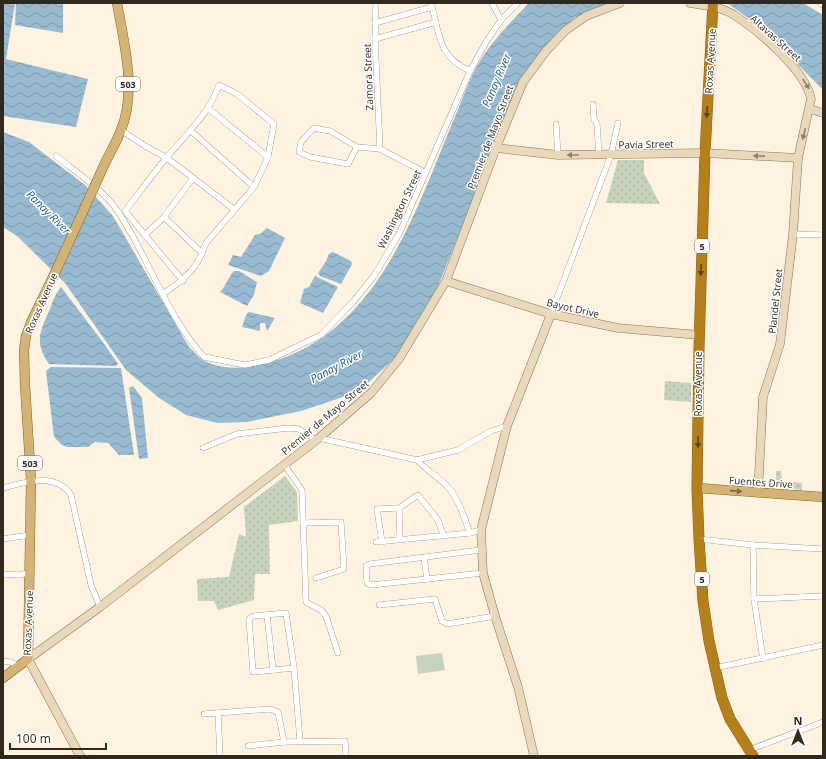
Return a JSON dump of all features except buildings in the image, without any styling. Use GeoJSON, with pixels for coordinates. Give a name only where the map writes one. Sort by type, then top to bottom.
{"type":"FeatureCollection","features":[{"type":"Feature","properties":{"kind":"highway","name":"Roxas Avenue"},"geometry":{"type":"LineString","coordinates":[[713,5],[705,153],[699,335],[699,539],[703,601],[715,668],[730,719],[751,753]]}},
{"type":"Feature","properties":{"kind":"main road","name":"Roxas Avenue"},"geometry":{"type":"LineString","coordinates":[[3,678],[28,659],[31,480],[25,385],[24,350],[26,336],[32,320],[121,130],[127,105],[128,82],[117,3]]}},
{"type":"Feature","properties":{"kind":"main road","name":"Fuentes Drive"},"geometry":{"type":"LineString","coordinates":[[698,488],[823,497]]}},
{"type":"Feature","properties":{"kind":"street","name":"Zamora Street"},"geometry":{"type":"LineString","coordinates":[[376,3],[375,39],[380,149]]}},
{"type":"Feature","properties":{"kind":"street"},"geometry":{"type":"LineString","coordinates":[[492,3],[501,20]]}},
{"type":"Feature","properties":{"kind":"street","name":"Washington Street"},"geometry":{"type":"LineString","coordinates":[[56,156],[104,196],[119,212],[181,326],[204,357],[245,365],[269,360],[293,350],[321,335],[353,302],[374,276],[399,234],[470,71],[486,42],[501,20],[518,3]]}},
{"type":"Feature","properties":{"kind":"street","name":"Premier de Mayo Street"},"geometry":{"type":"LineString","coordinates":[[28,659],[100,607],[317,439],[371,393],[399,359],[446,281],[522,82],[546,51],[566,30],[586,16],[620,3]]}},
{"type":"Feature","properties":{"kind":"street"},"geometry":{"type":"LineString","coordinates":[[690,3],[713,5]]}},
{"type":"Feature","properties":{"kind":"street"},"geometry":{"type":"LineString","coordinates":[[375,23],[432,5],[445,52],[451,61],[470,71]]}},
{"type":"Feature","properties":{"kind":"street","name":"Altavas Street"},"geometry":{"type":"LineString","coordinates":[[713,5],[733,14],[795,68],[809,90],[811,99],[810,109]]}},
{"type":"Feature","properties":{"kind":"street"},"geometry":{"type":"LineString","coordinates":[[375,39],[436,22]]}},
{"type":"Feature","properties":{"kind":"street"},"geometry":{"type":"LineString","coordinates":[[164,293],[183,281],[197,264],[206,243],[254,188],[268,157],[274,124],[237,94],[219,85],[214,101],[209,109],[167,158],[125,211],[183,281]]}},
{"type":"Feature","properties":{"kind":"street"},"geometry":{"type":"LineString","coordinates":[[593,104],[594,119],[597,124],[599,154]]}},
{"type":"Feature","properties":{"kind":"street"},"geometry":{"type":"LineString","coordinates":[[209,109],[268,157]]}},
{"type":"Feature","properties":{"kind":"street"},"geometry":{"type":"LineString","coordinates":[[810,109],[823,113]]}},
{"type":"Feature","properties":{"kind":"street","name":"Plaridel Street"},"geometry":{"type":"LineString","coordinates":[[758,493],[763,397],[780,344],[792,234],[798,158],[810,109]]}},
{"type":"Feature","properties":{"kind":"street"},"geometry":{"type":"LineString","coordinates":[[534,756],[518,687],[483,573],[480,550],[481,530],[498,456],[507,426],[611,155],[618,123]]}},
{"type":"Feature","properties":{"kind":"street"},"geometry":{"type":"LineString","coordinates":[[556,124],[558,155]]}},
{"type":"Feature","properties":{"kind":"street"},"geometry":{"type":"LineString","coordinates":[[357,147],[348,164],[310,157],[298,152],[301,142],[314,128],[330,131],[357,147],[380,149],[426,173]]}},
{"type":"Feature","properties":{"kind":"street"},"geometry":{"type":"LineString","coordinates":[[121,130],[167,158],[235,210]]}},
{"type":"Feature","properties":{"kind":"street"},"geometry":{"type":"LineString","coordinates":[[191,131],[254,188]]}},
{"type":"Feature","properties":{"kind":"street","name":"Pavia Street"},"geometry":{"type":"LineString","coordinates":[[496,148],[558,155],[705,153],[798,158]]}},
{"type":"Feature","properties":{"kind":"street"},"geometry":{"type":"LineString","coordinates":[[145,235],[164,217],[193,178]]}},
{"type":"Feature","properties":{"kind":"street"},"geometry":{"type":"LineString","coordinates":[[164,217],[202,253]]}},
{"type":"Feature","properties":{"kind":"street"},"geometry":{"type":"LineString","coordinates":[[792,234],[823,235]]}},
{"type":"Feature","properties":{"kind":"street","name":"Bayot Drive"},"geometry":{"type":"LineString","coordinates":[[446,281],[551,314],[618,328],[699,335]]}},
{"type":"Feature","properties":{"kind":"street"},"geometry":{"type":"LineString","coordinates":[[204,448],[237,434],[288,428],[299,429],[317,439],[417,460],[458,450],[491,431],[507,426]]}},
{"type":"Feature","properties":{"kind":"street"},"geometry":{"type":"LineString","coordinates":[[417,460],[425,469],[446,485],[455,497],[470,533]]}},
{"type":"Feature","properties":{"kind":"street"},"geometry":{"type":"LineString","coordinates":[[284,464],[302,490],[306,602],[321,610],[326,616],[338,653]]}},
{"type":"Feature","properties":{"kind":"street"},"geometry":{"type":"LineString","coordinates":[[3,488],[31,480],[58,482],[66,487],[71,495],[91,586],[100,607]]}},
{"type":"Feature","properties":{"kind":"street"},"geometry":{"type":"LineString","coordinates":[[443,534],[438,520],[418,495],[399,508],[377,509],[379,542],[443,534],[470,533],[481,530]]}},
{"type":"Feature","properties":{"kind":"street"},"geometry":{"type":"LineString","coordinates":[[399,508],[400,539]]}},
{"type":"Feature","properties":{"kind":"street"},"geometry":{"type":"LineString","coordinates":[[303,523],[341,522],[344,569],[316,578]]}},
{"type":"Feature","properties":{"kind":"street"},"geometry":{"type":"LineString","coordinates":[[3,539],[30,535]]}},
{"type":"Feature","properties":{"kind":"street"},"geometry":{"type":"LineString","coordinates":[[699,539],[753,545],[823,549]]}},
{"type":"Feature","properties":{"kind":"street"},"geometry":{"type":"LineString","coordinates":[[753,545],[754,599],[763,659]]}},
{"type":"Feature","properties":{"kind":"street"},"geometry":{"type":"LineString","coordinates":[[480,550],[370,564],[366,566],[367,583],[371,585],[483,573]]}},
{"type":"Feature","properties":{"kind":"street"},"geometry":{"type":"LineString","coordinates":[[424,558],[427,579]]}},
{"type":"Feature","properties":{"kind":"street"},"geometry":{"type":"LineString","coordinates":[[3,574],[18,575],[29,573]]}},
{"type":"Feature","properties":{"kind":"street"},"geometry":{"type":"LineString","coordinates":[[754,599],[823,596]]}},
{"type":"Feature","properties":{"kind":"street"},"geometry":{"type":"LineString","coordinates":[[379,605],[435,599],[442,621],[447,624],[495,616]]}},
{"type":"Feature","properties":{"kind":"street"},"geometry":{"type":"LineString","coordinates":[[294,668],[253,672],[248,622],[253,616],[286,614],[294,668],[300,741]]}},
{"type":"Feature","properties":{"kind":"street"},"geometry":{"type":"LineString","coordinates":[[267,615],[273,670]]}},
{"type":"Feature","properties":{"kind":"street"},"geometry":{"type":"LineString","coordinates":[[715,668],[823,645]]}},
{"type":"Feature","properties":{"kind":"street"},"geometry":{"type":"LineString","coordinates":[[28,659],[80,756]]}},
{"type":"Feature","properties":{"kind":"street"},"geometry":{"type":"LineString","coordinates":[[3,661],[20,666]]}},
{"type":"Feature","properties":{"kind":"street"},"geometry":{"type":"LineString","coordinates":[[204,714],[270,709],[278,712],[284,742]]}},
{"type":"Feature","properties":{"kind":"street"},"geometry":{"type":"LineString","coordinates":[[218,713],[220,756]]}},
{"type":"Feature","properties":{"kind":"street"},"geometry":{"type":"LineString","coordinates":[[751,753],[823,722]]}},
{"type":"Feature","properties":{"kind":"street"},"geometry":{"type":"LineString","coordinates":[[248,746],[300,741],[345,741],[346,756]]}},
{"type":"Feature","properties":{"kind":"green space"},"geometry":{"type":"Polygon","coordinates":[[[618,160],[644,160],[644,173],[660,204],[606,203],[618,160]]]}},
{"type":"Feature","properties":{"kind":"green space"},"geometry":{"type":"Polygon","coordinates":[[[665,381],[691,383],[691,402],[664,400],[665,381]]]}},
{"type":"Feature","properties":{"kind":"green space"},"geometry":{"type":"Polygon","coordinates":[[[776,471],[781,471],[782,481],[802,483],[802,490],[776,487],[776,471]]]}},
{"type":"Feature","properties":{"kind":"green space"},"geometry":{"type":"Polygon","coordinates":[[[285,476],[297,492],[298,521],[269,525],[270,574],[255,574],[254,600],[218,610],[214,601],[198,601],[197,579],[229,577],[239,534],[246,537],[244,507],[285,476]]]}},
{"type":"Feature","properties":{"kind":"green space"},"geometry":{"type":"Polygon","coordinates":[[[442,653],[445,670],[418,674],[416,656],[442,653]]]}},
{"type":"Feature","properties":{"kind":"water"},"geometry":{"type":"Polygon","coordinates":[[[3,3],[15,3],[6,59],[88,79],[76,127],[3,116],[3,3]]]}},
{"type":"Feature","properties":{"kind":"water"},"geometry":{"type":"Polygon","coordinates":[[[16,3],[63,3],[63,33],[15,25],[16,3]]]}},
{"type":"Feature","properties":{"kind":"water","name":"Panay River"},"geometry":{"type":"Polygon","coordinates":[[[529,3],[608,3],[574,18],[549,43],[523,76],[436,291],[396,357],[358,392],[301,411],[247,422],[217,423],[186,415],[159,398],[126,370],[65,283],[17,236],[3,227],[3,132],[29,142],[85,185],[113,216],[189,347],[201,359],[212,364],[236,368],[267,363],[305,348],[338,326],[365,298],[388,265],[424,192],[477,66],[482,57],[508,25],[529,3]]]}},
{"type":"Feature","properties":{"kind":"water"},"geometry":{"type":"Polygon","coordinates":[[[727,3],[803,3],[823,15],[823,90],[760,26],[727,3]]]}},
{"type":"Feature","properties":{"kind":"water"},"geometry":{"type":"Polygon","coordinates":[[[267,228],[285,238],[269,271],[261,276],[228,265],[233,255],[241,257],[255,235],[260,234],[267,228]]]}},
{"type":"Feature","properties":{"kind":"water"},"geometry":{"type":"Polygon","coordinates":[[[333,252],[351,261],[352,264],[341,284],[320,276],[318,273],[329,254],[333,252]]]}},
{"type":"Feature","properties":{"kind":"water"},"geometry":{"type":"Polygon","coordinates":[[[234,271],[239,271],[257,282],[254,295],[247,306],[220,292],[234,271]]]}},
{"type":"Feature","properties":{"kind":"water"},"geometry":{"type":"Polygon","coordinates":[[[315,276],[338,287],[323,313],[300,303],[304,289],[309,287],[315,276]]]}},
{"type":"Feature","properties":{"kind":"water"},"geometry":{"type":"Polygon","coordinates":[[[61,287],[105,345],[118,364],[116,366],[49,364],[41,349],[40,336],[53,300],[61,287]]]}},
{"type":"Feature","properties":{"kind":"water"},"geometry":{"type":"Polygon","coordinates":[[[249,312],[275,318],[267,331],[265,323],[260,323],[260,331],[242,327],[246,315],[249,312]]]}},
{"type":"Feature","properties":{"kind":"water"},"geometry":{"type":"Polygon","coordinates":[[[51,367],[121,368],[134,455],[119,455],[108,443],[95,442],[88,447],[67,447],[62,445],[54,437],[46,371],[51,367]]]}},
{"type":"Feature","properties":{"kind":"water"},"geometry":{"type":"Polygon","coordinates":[[[133,386],[142,398],[148,458],[139,459],[129,388],[133,386]]]}}]}
